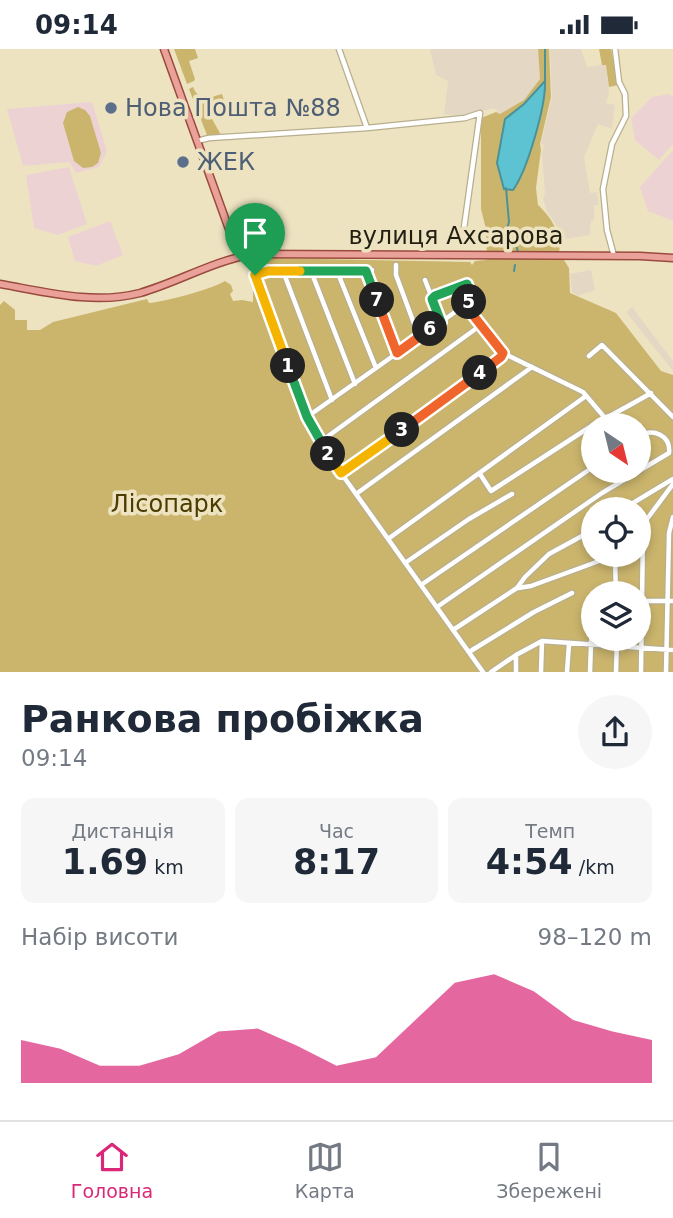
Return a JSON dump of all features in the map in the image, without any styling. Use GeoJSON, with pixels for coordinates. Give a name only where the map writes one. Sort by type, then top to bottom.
{"type":"FeatureCollection","features":[{"type":"Feature","properties":{"kind":"main road"},"geometry":{"type":"LineString","coordinates":[[164,49],[239,257]]}},
{"type":"Feature","properties":{"kind":"main road","name":"вулиця Ахсарова"},"geometry":{"type":"LineString","coordinates":[[0,284],[78,297],[110,297],[146,291],[183,275],[247,255],[673,258]]}},
{"type":"Feature","properties":{"kind":"street"},"geometry":{"type":"LineString","coordinates":[[339,49],[367,128]]}},
{"type":"Feature","properties":{"kind":"street"},"geometry":{"type":"LineString","coordinates":[[614,256],[605,218],[603,189],[612,144],[626,116],[625,94],[619,82],[615,49]]}},
{"type":"Feature","properties":{"kind":"street"},"geometry":{"type":"LineString","coordinates":[[196,142],[209,138],[367,128],[465,118],[480,113],[463,235]]}},
{"type":"Feature","properties":{"kind":"street"},"geometry":{"type":"LineString","coordinates":[[247,255],[307,417],[320,442],[483,672]]}},
{"type":"Feature","properties":{"kind":"street"},"geometry":{"type":"LineString","coordinates":[[396,265],[396,275],[419,337]]}},
{"type":"Feature","properties":{"kind":"street"},"geometry":{"type":"LineString","coordinates":[[255,275],[283,271],[369,270],[397,353]]}},
{"type":"Feature","properties":{"kind":"street"},"geometry":{"type":"LineString","coordinates":[[283,271],[332,400]]}},
{"type":"Feature","properties":{"kind":"street"},"geometry":{"type":"LineString","coordinates":[[311,271],[355,384]]}},
{"type":"Feature","properties":{"kind":"street"},"geometry":{"type":"LineString","coordinates":[[337,271],[376,368]]}},
{"type":"Feature","properties":{"kind":"street"},"geometry":{"type":"LineString","coordinates":[[425,280],[441,322]]}},
{"type":"Feature","properties":{"kind":"street"},"geometry":{"type":"LineString","coordinates":[[307,417],[472,298],[467,284],[432,299]]}},
{"type":"Feature","properties":{"kind":"street"},"geometry":{"type":"LineString","coordinates":[[465,305],[503,353],[580,391],[601,413]]}},
{"type":"Feature","properties":{"kind":"street"},"geometry":{"type":"LineString","coordinates":[[320,442],[481,325]]}},
{"type":"Feature","properties":{"kind":"street"},"geometry":{"type":"LineString","coordinates":[[589,356],[602,345],[673,417]]}},
{"type":"Feature","properties":{"kind":"street"},"geometry":{"type":"LineString","coordinates":[[341,473],[503,353]]}},
{"type":"Feature","properties":{"kind":"street"},"geometry":{"type":"LineString","coordinates":[[356,494],[532,367]]}},
{"type":"Feature","properties":{"kind":"street"},"geometry":{"type":"LineString","coordinates":[[618,413],[650,393]]}},
{"type":"Feature","properties":{"kind":"street"},"geometry":{"type":"LineString","coordinates":[[388,539],[586,396]]}},
{"type":"Feature","properties":{"kind":"street"},"geometry":{"type":"LineString","coordinates":[[651,431],[670,445],[669,453],[651,464]]}},
{"type":"Feature","properties":{"kind":"street"},"geometry":{"type":"LineString","coordinates":[[480,474],[491,491],[581,433]]}},
{"type":"Feature","properties":{"kind":"street"},"geometry":{"type":"LineString","coordinates":[[421,585],[581,475]]}},
{"type":"Feature","properties":{"kind":"street"},"geometry":{"type":"LineString","coordinates":[[645,497],[673,482]]}},
{"type":"Feature","properties":{"kind":"street"},"geometry":{"type":"LineString","coordinates":[[641,581],[644,523],[673,482]]}},
{"type":"Feature","properties":{"kind":"street"},"geometry":{"type":"LineString","coordinates":[[437,607],[619,483]]}},
{"type":"Feature","properties":{"kind":"street"},"geometry":{"type":"LineString","coordinates":[[405,563],[469,519],[512,494]]}},
{"type":"Feature","properties":{"kind":"street"},"geometry":{"type":"LineString","coordinates":[[666,672],[671,601],[669,533],[673,517]]}},
{"type":"Feature","properties":{"kind":"street"},"geometry":{"type":"LineString","coordinates":[[453,630],[517,588],[549,554],[581,537]]}},
{"type":"Feature","properties":{"kind":"street"},"geometry":{"type":"LineString","coordinates":[[517,588],[531,586],[610,557],[615,561],[616,581]]}},
{"type":"Feature","properties":{"kind":"street"},"geometry":{"type":"LineString","coordinates":[[469,652],[534,612],[572,593]]}},
{"type":"Feature","properties":{"kind":"street"},"geometry":{"type":"LineString","coordinates":[[651,601],[671,601]]}},
{"type":"Feature","properties":{"kind":"street"},"geometry":{"type":"LineString","coordinates":[[491,672],[541,641],[581,645]]}},
{"type":"Feature","properties":{"kind":"street"},"geometry":{"type":"LineString","coordinates":[[541,641],[541,672]]}},
{"type":"Feature","properties":{"kind":"street"},"geometry":{"type":"LineString","coordinates":[[567,672],[569,644]]}},
{"type":"Feature","properties":{"kind":"street"},"geometry":{"type":"LineString","coordinates":[[651,649],[673,650]]}},
{"type":"Feature","properties":{"kind":"street"},"geometry":{"type":"LineString","coordinates":[[590,651],[590,672]]}},
{"type":"Feature","properties":{"kind":"street"},"geometry":{"type":"LineString","coordinates":[[616,672],[617,651]]}},
{"type":"Feature","properties":{"kind":"street"},"geometry":{"type":"LineString","coordinates":[[641,651],[641,672]]}},
{"type":"Feature","properties":{"kind":"street"},"geometry":{"type":"LineString","coordinates":[[516,655],[516,672]]}},
{"type":"Feature","properties":{"kind":"shaded area"},"geometry":{"type":"Polygon","coordinates":[[[430,49],[538,49],[540,79],[524,100],[500,114],[494,108],[465,116],[444,114],[448,81],[436,75],[430,49]]]}},
{"type":"Feature","properties":{"kind":"shaded area"},"geometry":{"type":"Polygon","coordinates":[[[550,49],[581,49],[587,67],[606,64],[609,93],[606,103],[615,105],[612,129],[598,124],[584,157],[590,193],[597,192],[599,205],[594,205],[590,235],[565,239],[547,211],[543,199],[544,145],[541,144],[552,97],[550,49]]]}},
{"type":"Feature","properties":{"kind":"shaded area"},"geometry":{"type":"Polygon","coordinates":[[[669,94],[673,97],[673,144],[659,160],[635,140],[631,118],[652,97],[669,94]]]}},
{"type":"Feature","properties":{"kind":"shaded area"},"geometry":{"type":"Polygon","coordinates":[[[92,102],[107,151],[99,167],[76,173],[69,162],[23,166],[7,109],[92,102]]]}},
{"type":"Feature","properties":{"kind":"shaded area"},"geometry":{"type":"Polygon","coordinates":[[[673,150],[673,221],[648,211],[640,187],[673,150]]]}},
{"type":"Feature","properties":{"kind":"shaded area"},"geometry":{"type":"Polygon","coordinates":[[[69,167],[87,224],[58,235],[34,228],[26,175],[69,167]]]}},
{"type":"Feature","properties":{"kind":"shaded area"},"geometry":{"type":"Polygon","coordinates":[[[110,221],[123,255],[96,266],[75,261],[68,237],[110,221]]]}},
{"type":"Feature","properties":{"kind":"shaded area"},"geometry":{"type":"Polygon","coordinates":[[[591,270],[595,290],[577,296],[572,292],[570,274],[591,270]]]}},
{"type":"Feature","properties":{"kind":"shaded area"},"geometry":{"type":"Polygon","coordinates":[[[632,307],[673,361],[673,371],[626,312],[632,307]]]}},
{"type":"Feature","properties":{"kind":"green space"},"geometry":{"type":"Polygon","coordinates":[[[174,49],[195,49],[198,58],[189,61],[194,81],[187,84],[174,49]]]}},
{"type":"Feature","properties":{"kind":"green space","name":"Лісопарк"},"geometry":{"type":"Polygon","coordinates":[[[538,49],[549,49],[551,97],[540,144],[536,188],[538,205],[554,226],[559,239],[559,252],[569,268],[570,293],[616,313],[661,371],[673,375],[673,672],[0,672],[0,305],[4,301],[15,310],[15,320],[27,320],[27,330],[40,330],[53,322],[147,299],[149,303],[176,298],[225,281],[231,285],[233,291],[230,294],[233,301],[253,302],[253,289],[260,289],[254,268],[256,263],[266,258],[470,262],[472,265],[475,261],[487,260],[486,229],[481,209],[481,118],[496,112],[500,114],[524,100],[540,79],[538,49]]]}},
{"type":"Feature","properties":{"kind":"green space"},"geometry":{"type":"Polygon","coordinates":[[[599,49],[611,49],[618,85],[609,87],[606,65],[602,65],[599,49]]]}},
{"type":"Feature","properties":{"kind":"green space"},"geometry":{"type":"Polygon","coordinates":[[[193,87],[201,97],[222,94],[225,103],[207,110],[221,135],[207,135],[189,89],[193,87]]]}},
{"type":"Feature","properties":{"kind":"green space"},"geometry":{"type":"Polygon","coordinates":[[[78,107],[90,116],[101,153],[98,163],[92,167],[83,168],[74,161],[63,123],[67,112],[78,107]]]}},
{"type":"Feature","properties":{"kind":"water"},"geometry":{"type":"Polygon","coordinates":[[[545,81],[539,121],[530,154],[513,190],[504,189],[497,163],[505,119],[524,104],[545,81]]]}},
{"type":"Feature","properties":{"kind":"waterway"},"geometry":{"type":"LineString","coordinates":[[545,49],[545,83]]}},
{"type":"Feature","properties":{"kind":"waterway"},"geometry":{"type":"LineString","coordinates":[[506,188],[509,222],[506,232],[518,252]]}},
{"type":"Feature","properties":{"kind":"waterway"},"geometry":{"type":"LineString","coordinates":[[514,271],[515,265]]}},
{"type":"Feature","properties":{"kind":"place","name":"Нова Пошта №88"},"geometry":{"type":"Point","coordinates":[111,108]}},
{"type":"Feature","properties":{"kind":"place","name":"ЖЕК"},"geometry":{"type":"Point","coordinates":[183,162]}},
{"type":"Feature","properties":{"kind":"route"},"geometry":{"type":"LineString","coordinates":[[268,271],[366,271],[397,353],[441,322],[433,297],[467,284],[472,298],[465,305],[503,353],[341,473],[321,445],[307,417],[255,275],[268,271]]}}]}
